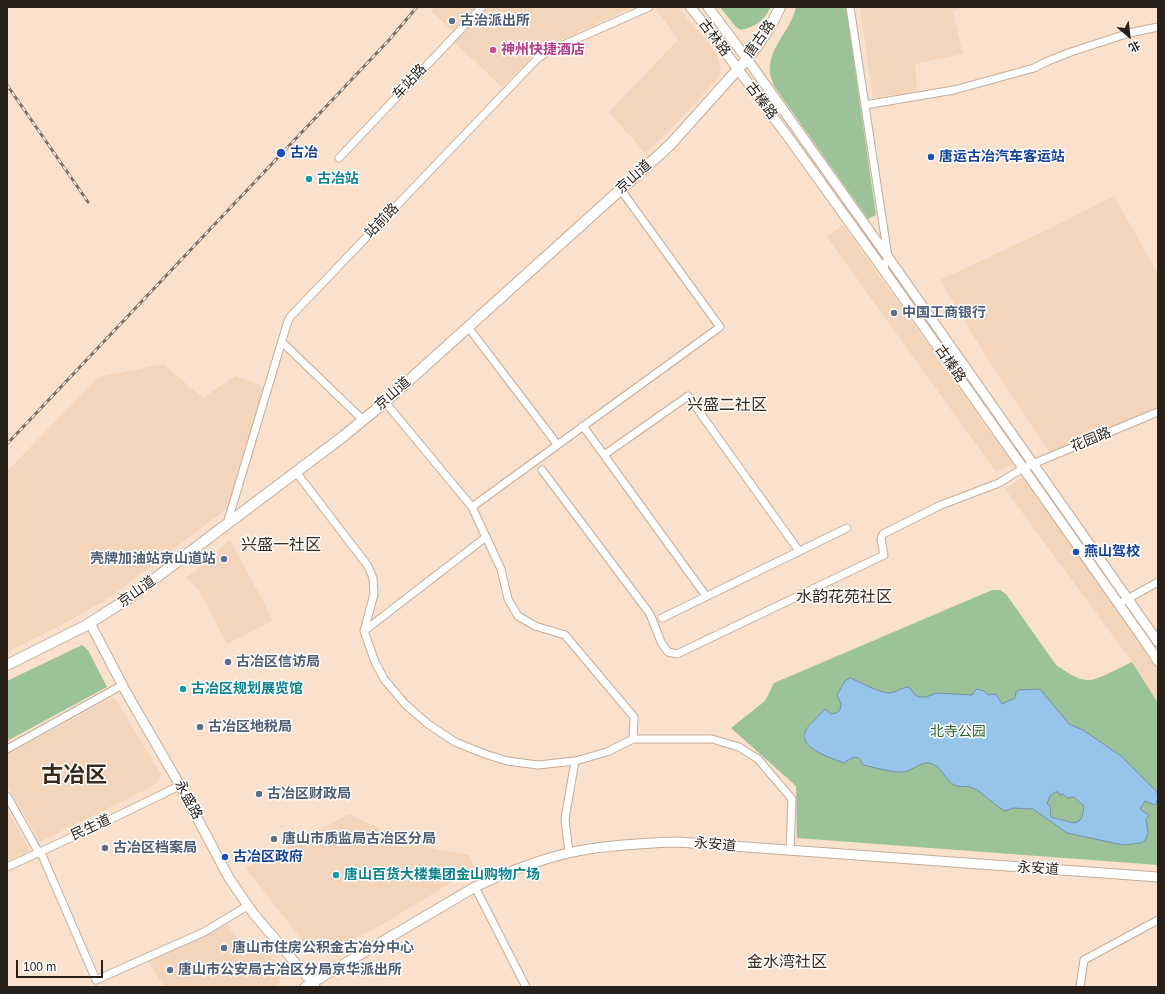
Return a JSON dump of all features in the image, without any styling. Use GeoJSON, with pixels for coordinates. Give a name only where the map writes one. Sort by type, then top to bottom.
{"type":"FeatureCollection","features":[{"type":"Feature","properties":{"kind":"highway","name":"唐古路"},"geometry":{"type":"LineString","coordinates":[[738,70],[758,45],[775,20],[780,7]]}},
{"type":"Feature","properties":{"kind":"highway","name":"京山道"},"geometry":{"type":"LineString","coordinates":[[7,665],[87,625],[129,598],[363,420],[670,145],[738,70]]}},
{"type":"Feature","properties":{"kind":"main road","name":"古林路"},"geometry":{"type":"LineString","coordinates":[[690,7],[738,70]]}},
{"type":"Feature","properties":{"kind":"main road","name":"古林路"},"geometry":{"type":"LineString","coordinates":[[708,7],[747,59]]}},
{"type":"Feature","properties":{"kind":"main road","name":"古榛路"},"geometry":{"type":"LineString","coordinates":[[747,59],[888,256],[1158,642]]}},
{"type":"Feature","properties":{"kind":"main road","name":"古榛路"},"geometry":{"type":"LineString","coordinates":[[738,70],[883,269],[1158,661]]}},
{"type":"Feature","properties":{"kind":"main road","name":"永盛路"},"geometry":{"type":"LineString","coordinates":[[87,625],[117,688],[175,788],[227,883],[244,908],[310,986]]}},
{"type":"Feature","properties":{"kind":"main road","name":"永盛路"},"geometry":{"type":"LineString","coordinates":[[87,625],[178,782],[229,878],[253,913],[310,986]]}},
{"type":"Feature","properties":{"kind":"main road","name":"永安道"},"geometry":{"type":"LineString","coordinates":[[310,986],[475,887],[536,862],[569,853],[632,844],[678,842],[1158,877]]}},
{"type":"Feature","properties":{"kind":"street","name":"车站路"},"geometry":{"type":"LineString","coordinates":[[339,158],[482,7]]}},
{"type":"Feature","properties":{"kind":"street","name":"站前路"},"geometry":{"type":"LineString","coordinates":[[227,524],[282,342],[286,324],[290,317],[538,58],[547,52],[649,7]]}},
{"type":"Feature","properties":{"kind":"street"},"geometry":{"type":"LineString","coordinates":[[850,7],[888,256],[883,269]]}},
{"type":"Feature","properties":{"kind":"street"},"geometry":{"type":"LineString","coordinates":[[865,105],[954,90],[1034,68],[1071,52],[1129,33],[1158,27]]}},
{"type":"Feature","properties":{"kind":"street"},"geometry":{"type":"LineString","coordinates":[[472,507],[720,327],[620,190]]}},
{"type":"Feature","properties":{"kind":"street"},"geometry":{"type":"LineString","coordinates":[[468,327],[557,444]]}},
{"type":"Feature","properties":{"kind":"street"},"geometry":{"type":"LineString","coordinates":[[282,342],[363,420]]}},
{"type":"Feature","properties":{"kind":"street"},"geometry":{"type":"LineString","coordinates":[[604,455],[688,396],[799,551]]}},
{"type":"Feature","properties":{"kind":"street"},"geometry":{"type":"LineString","coordinates":[[384,402],[472,507],[501,570],[508,599],[518,616],[535,626],[565,635],[634,717],[633,739]]}},
{"type":"Feature","properties":{"kind":"street","name":"花园路"},"geometry":{"type":"LineString","coordinates":[[542,470],[650,614],[661,642],[668,652],[677,654],[884,555],[881,539],[883,534],[941,505],[999,483],[1023,468],[1158,412]]}},
{"type":"Feature","properties":{"kind":"street"},"geometry":{"type":"LineString","coordinates":[[583,426],[706,596]]}},
{"type":"Feature","properties":{"kind":"street"},"geometry":{"type":"LineString","coordinates":[[296,472],[368,566],[373,578],[374,594],[364,631],[375,662],[384,678],[405,704],[428,724],[455,742],[485,754],[507,760],[538,765],[575,761],[607,752],[633,739],[712,739],[739,747],[758,759],[792,799],[790,851]]}},
{"type":"Feature","properties":{"kind":"street"},"geometry":{"type":"LineString","coordinates":[[662,618],[847,528]]}},
{"type":"Feature","properties":{"kind":"street"},"geometry":{"type":"LineString","coordinates":[[364,631],[486,537]]}},
{"type":"Feature","properties":{"kind":"street"},"geometry":{"type":"LineString","coordinates":[[1119,604],[1158,582]]}},
{"type":"Feature","properties":{"kind":"street"},"geometry":{"type":"LineString","coordinates":[[7,749],[117,688]]}},
{"type":"Feature","properties":{"kind":"street"},"geometry":{"type":"LineString","coordinates":[[569,853],[565,820],[575,761]]}},
{"type":"Feature","properties":{"kind":"street","name":"民生道"},"geometry":{"type":"LineString","coordinates":[[7,867],[175,788]]}},
{"type":"Feature","properties":{"kind":"street"},"geometry":{"type":"LineString","coordinates":[[7,796],[39,853],[42,855],[96,980],[204,932],[244,908]]}},
{"type":"Feature","properties":{"kind":"street"},"geometry":{"type":"LineString","coordinates":[[475,887],[526,987]]}},
{"type":"Feature","properties":{"kind":"street"},"geometry":{"type":"LineString","coordinates":[[1080,987],[1084,960],[1158,920]]}},
{"type":"Feature","properties":{"kind":"shaded area","name":"古治派出所"},"geometry":{"type":"Polygon","coordinates":[[[434,7],[475,7],[453,31],[431,11],[434,7]]]}},
{"type":"Feature","properties":{"kind":"shaded area"},"geometry":{"type":"Polygon","coordinates":[[[487,7],[631,8],[539,50],[502,87],[454,42],[487,7]]]}},
{"type":"Feature","properties":{"kind":"shaded area"},"geometry":{"type":"Polygon","coordinates":[[[660,7],[678,7],[717,54],[720,64],[720,74],[675,125],[645,153],[609,112],[678,40],[656,9],[660,7]]]}},
{"type":"Feature","properties":{"kind":"shaded area"},"geometry":{"type":"Polygon","coordinates":[[[860,7],[961,7],[953,12],[963,54],[915,64],[917,91],[873,98],[860,7]]]}},
{"type":"Feature","properties":{"kind":"shaded area"},"geometry":{"type":"Polygon","coordinates":[[[1114,196],[1158,274],[1158,415],[1053,458],[982,350],[940,280],[1049,229],[1114,196]]]}},
{"type":"Feature","properties":{"kind":"shaded area"},"geometry":{"type":"Polygon","coordinates":[[[843,225],[1013,464],[996,472],[827,237],[843,225]]]}},
{"type":"Feature","properties":{"kind":"shaded area"},"geometry":{"type":"Polygon","coordinates":[[[163,364],[203,398],[235,376],[264,387],[229,507],[106,600],[63,624],[7,652],[7,471],[99,377],[163,364]]]}},
{"type":"Feature","properties":{"kind":"shaded area"},"geometry":{"type":"Polygon","coordinates":[[[1023,477],[1158,669],[1158,703],[1138,670],[1005,489],[1023,477]]]}},
{"type":"Feature","properties":{"kind":"shaded area"},"geometry":{"type":"Polygon","coordinates":[[[230,540],[272,621],[227,644],[199,590],[186,578],[230,540]]]}},
{"type":"Feature","properties":{"kind":"shaded area"},"geometry":{"type":"Polygon","coordinates":[[[114,697],[161,774],[155,785],[40,842],[7,785],[7,754],[114,697]]]}},
{"type":"Feature","properties":{"kind":"shaded area"},"geometry":{"type":"Polygon","coordinates":[[[7,809],[29,851],[7,861],[7,809]]]}},
{"type":"Feature","properties":{"kind":"shaded area","name":"唐山百货大楼集团金山购物广场"},"geometry":{"type":"Polygon","coordinates":[[[349,814],[411,842],[439,850],[469,855],[475,868],[383,924],[326,954],[310,951],[246,868],[349,814]]]}},
{"type":"Feature","properties":{"kind":"shaded area"},"geometry":{"type":"Polygon","coordinates":[[[226,923],[245,949],[258,942],[277,964],[280,974],[280,982],[277,987],[164,987],[148,961],[206,935],[226,923]]]}},
{"type":"Feature","properties":{"kind":"green space"},"geometry":{"type":"Polygon","coordinates":[[[720,7],[771,7],[759,22],[751,27],[741,30],[736,27],[720,7]]]}},
{"type":"Feature","properties":{"kind":"green space"},"geometry":{"type":"Polygon","coordinates":[[[796,7],[846,7],[876,215],[868,219],[774,86],[770,74],[772,56],[793,16],[796,7]]]}},
{"type":"Feature","properties":{"kind":"green space","name":"北寺公园"},"geometry":{"type":"Polygon","coordinates":[[[992,590],[1000,590],[1006,594],[1056,665],[1075,677],[1084,680],[1092,680],[1132,662],[1158,703],[1158,865],[797,838],[796,786],[731,728],[765,701],[774,683],[992,590]]]}},
{"type":"Feature","properties":{"kind":"green space"},"geometry":{"type":"Polygon","coordinates":[[[82,645],[88,650],[107,687],[7,741],[7,681],[82,645]]]}},
{"type":"Feature","properties":{"kind":"water"},"geometry":{"type":"Polygon","coordinates":[[[851,678],[885,693],[894,692],[909,687],[915,695],[919,697],[926,697],[937,693],[972,695],[976,689],[984,691],[988,695],[996,694],[1002,704],[1015,698],[1016,692],[1019,690],[1040,689],[1069,724],[1083,730],[1121,756],[1157,792],[1158,799],[1155,805],[1145,801],[1140,809],[1149,815],[1146,819],[1148,833],[1145,841],[1141,843],[1123,845],[1067,833],[1033,809],[1013,808],[1005,811],[977,790],[971,787],[954,785],[933,764],[926,763],[903,772],[894,772],[863,765],[857,757],[844,763],[824,755],[810,747],[804,736],[806,730],[812,722],[825,709],[831,714],[840,710],[841,704],[837,695],[845,681],[851,678]],[[1058,792],[1050,796],[1047,804],[1050,805],[1051,817],[1074,823],[1079,821],[1082,817],[1084,806],[1074,797],[1067,798],[1063,794],[1060,795],[1058,792]]]}},
{"type":"Feature","properties":{"kind":"railway"},"geometry":{"type":"LineString","coordinates":[[7,444],[389,40],[417,7]]}},
{"type":"Feature","properties":{"kind":"railway"},"geometry":{"type":"LineString","coordinates":[[7,85],[88,202]]}},
{"type":"Feature","properties":{"kind":"place","name":"古治派出所"},"geometry":{"type":"Point","coordinates":[452,21]}},
{"type":"Feature","properties":{"kind":"place","name":"神州快捷酒店"},"geometry":{"type":"Point","coordinates":[493,50]}},
{"type":"Feature","properties":{"kind":"place","name":"古冶"},"geometry":{"type":"Point","coordinates":[281,153]}},
{"type":"Feature","properties":{"kind":"place","name":"唐运古冶汽车客运站"},"geometry":{"type":"Point","coordinates":[931,157]}},
{"type":"Feature","properties":{"kind":"place","name":"古冶站"},"geometry":{"type":"Point","coordinates":[309,179]}},
{"type":"Feature","properties":{"kind":"place","name":"中国工商银行"},"geometry":{"type":"Point","coordinates":[894,313]}},
{"type":"Feature","properties":{"kind":"place","name":"燕山驾校"},"geometry":{"type":"Point","coordinates":[1076,552]}},
{"type":"Feature","properties":{"kind":"place","name":"壳牌加油站京山道站"},"geometry":{"type":"Point","coordinates":[224,559]}},
{"type":"Feature","properties":{"kind":"place","name":"古冶区信访局"},"geometry":{"type":"Point","coordinates":[228,662]}},
{"type":"Feature","properties":{"kind":"place","name":"古冶区规划展览馆"},"geometry":{"type":"Point","coordinates":[183,689]}},
{"type":"Feature","properties":{"kind":"place","name":"古冶区地税局"},"geometry":{"type":"Point","coordinates":[200,727]}},
{"type":"Feature","properties":{"kind":"place","name":"古冶区财政局"},"geometry":{"type":"Point","coordinates":[259,794]}},
{"type":"Feature","properties":{"kind":"place","name":"唐山市质监局古冶区分局"},"geometry":{"type":"Point","coordinates":[274,839]}},
{"type":"Feature","properties":{"kind":"place","name":"古冶区档案局"},"geometry":{"type":"Point","coordinates":[105,848]}},
{"type":"Feature","properties":{"kind":"place","name":"古冶区政府"},"geometry":{"type":"Point","coordinates":[225,857]}},
{"type":"Feature","properties":{"kind":"place","name":"唐山百货大楼集团金山购物广场"},"geometry":{"type":"Point","coordinates":[336,875]}},
{"type":"Feature","properties":{"kind":"place","name":"唐山市住房公积金古冶分中心"},"geometry":{"type":"Point","coordinates":[224,948]}},
{"type":"Feature","properties":{"kind":"place","name":"唐山市公安局古冶区分局京华派出所"},"geometry":{"type":"Point","coordinates":[170,970]}},
{"type":"Feature","properties":{"kind":"district","name":"兴盛二社区"},"geometry":{"type":"Point","coordinates":[727,406]}},
{"type":"Feature","properties":{"kind":"district","name":"兴盛一社区"},"geometry":{"type":"Point","coordinates":[281,546]}},
{"type":"Feature","properties":{"kind":"district","name":"水韵花苑社区"},"geometry":{"type":"Point","coordinates":[844,598]}},
{"type":"Feature","properties":{"kind":"district","name":"古冶区"},"geometry":{"type":"Point","coordinates":[74,776]}},
{"type":"Feature","properties":{"kind":"district","name":"金水湾社区"},"geometry":{"type":"Point","coordinates":[787,963]}}]}
